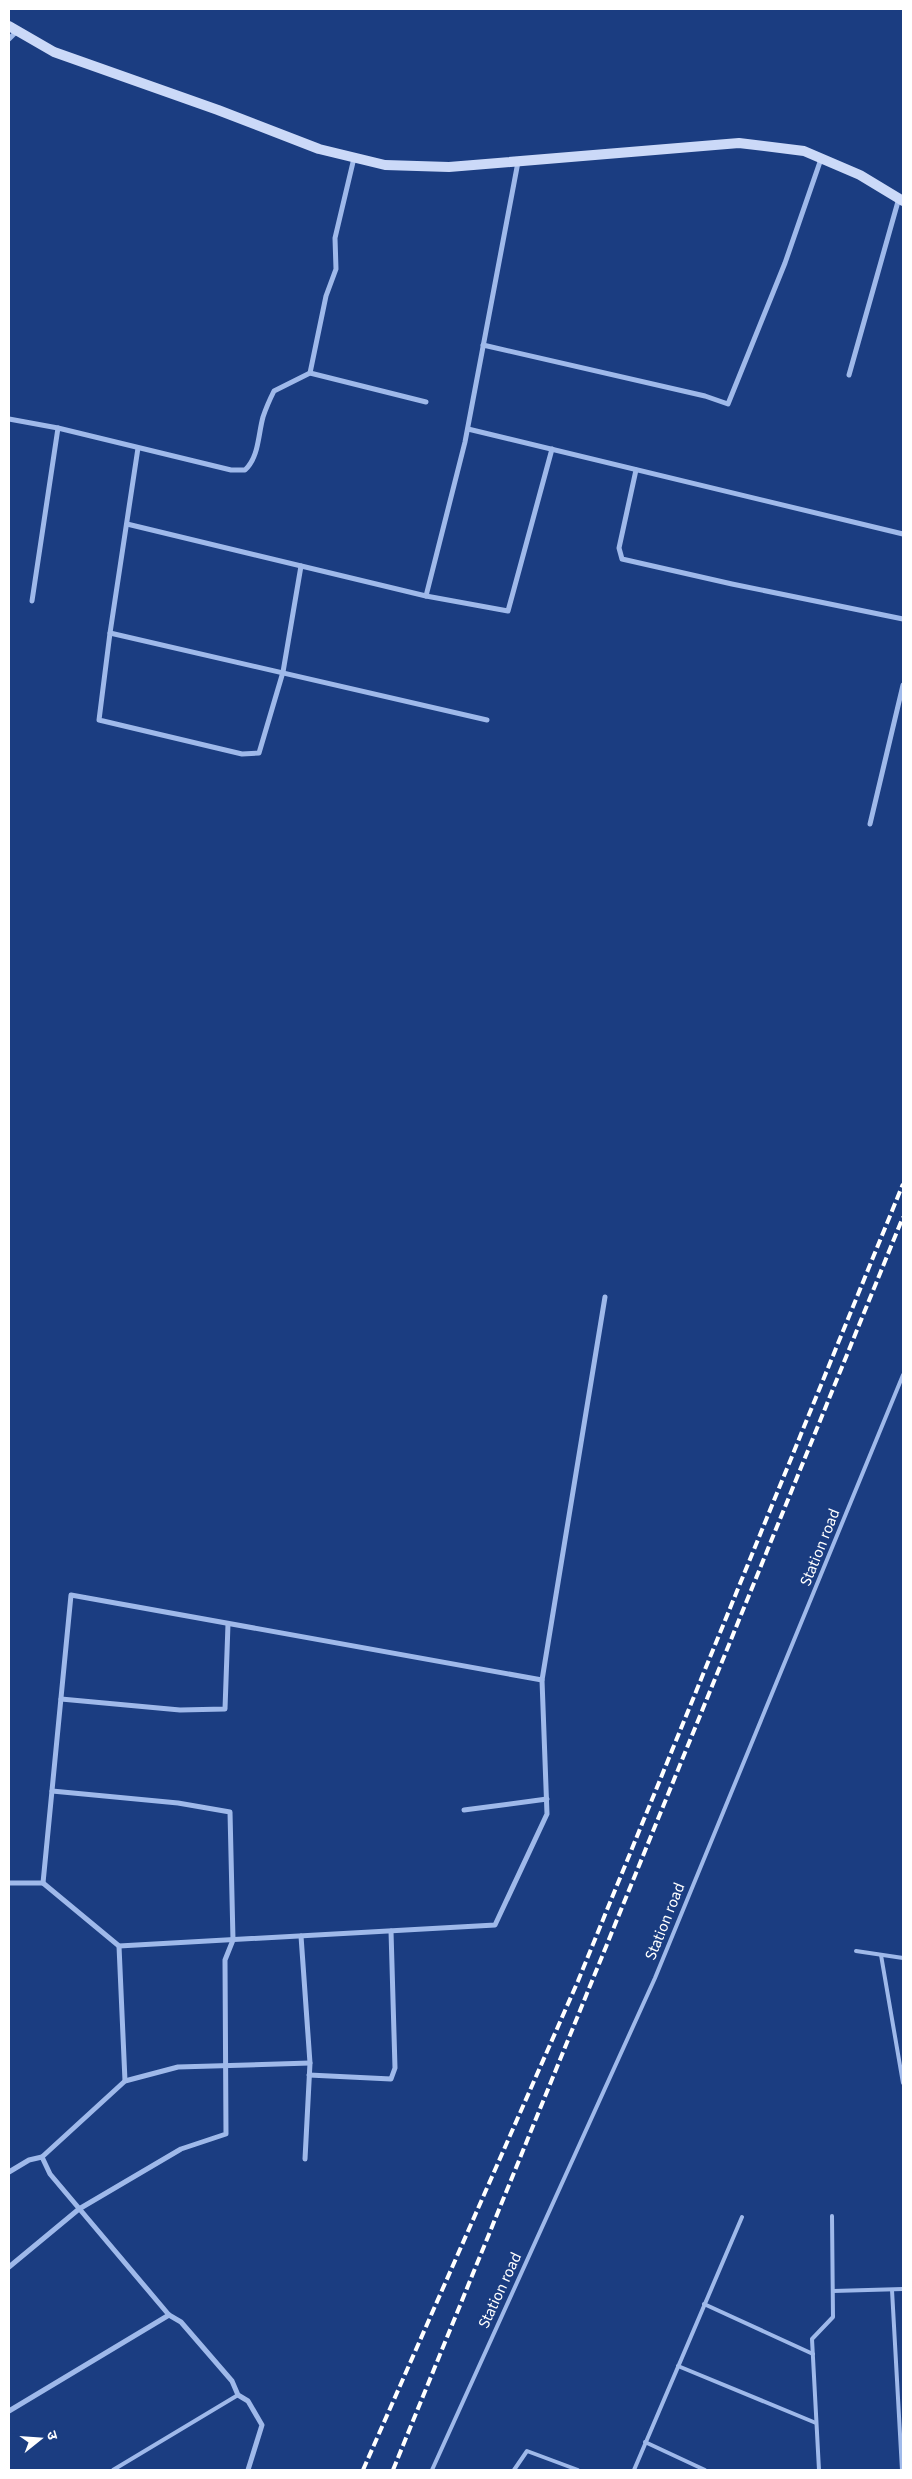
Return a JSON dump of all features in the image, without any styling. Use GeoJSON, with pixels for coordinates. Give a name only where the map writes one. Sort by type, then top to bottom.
{"type":"FeatureCollection","features":[{"type":"Feature","properties":{"kind":"street"},"geometry":{"type":"LineString","coordinates":[[9,39],[13,28],[54,52],[218,110],[319,150],[385,165],[449,167],[739,142],[804,151],[822,158],[860,175],[901,199],[849,375]]}},
{"type":"Feature","properties":{"kind":"street"},"geometry":{"type":"LineString","coordinates":[[310,373],[326,296],[336,269],[335,238],[354,158]]}},
{"type":"Feature","properties":{"kind":"street"},"geometry":{"type":"LineString","coordinates":[[484,346],[705,396],[728,404],[785,263],[822,158]]}},
{"type":"Feature","properties":{"kind":"street"},"geometry":{"type":"LineString","coordinates":[[426,596],[468,429],[518,161]]}},
{"type":"Feature","properties":{"kind":"street"},"geometry":{"type":"LineString","coordinates":[[9,419],[58,428],[230,470],[245,470],[250,466],[257,448],[263,418],[274,391],[310,373],[426,402]]}},
{"type":"Feature","properties":{"kind":"street"},"geometry":{"type":"LineString","coordinates":[[32,601],[58,428]]}},
{"type":"Feature","properties":{"kind":"street"},"geometry":{"type":"LineString","coordinates":[[468,429],[903,534]]}},
{"type":"Feature","properties":{"kind":"street"},"geometry":{"type":"LineString","coordinates":[[138,448],[99,720],[242,754],[259,753],[283,672],[301,566]]}},
{"type":"Feature","properties":{"kind":"street"},"geometry":{"type":"LineString","coordinates":[[127,524],[426,596],[508,611],[552,450]]}},
{"type":"Feature","properties":{"kind":"street"},"geometry":{"type":"LineString","coordinates":[[636,470],[619,548],[622,559],[903,620]]}},
{"type":"Feature","properties":{"kind":"street"},"geometry":{"type":"LineString","coordinates":[[110,633],[487,720]]}},
{"type":"Feature","properties":{"kind":"street"},"geometry":{"type":"LineString","coordinates":[[870,824],[903,684]]}},
{"type":"Feature","properties":{"kind":"street"},"geometry":{"type":"LineString","coordinates":[[9,1883],[43,1884],[119,1946],[494,1926],[547,1814],[542,1680],[605,1298]]}},
{"type":"Feature","properties":{"kind":"street"},"geometry":{"type":"LineString","coordinates":[[43,1884],[71,1595],[542,1680]]}},
{"type":"Feature","properties":{"kind":"street"},"geometry":{"type":"LineString","coordinates":[[61,1699],[180,1710],[225,1708],[228,1624]]}},
{"type":"Feature","properties":{"kind":"street"},"geometry":{"type":"LineString","coordinates":[[9,2267],[79,2209],[181,2148],[226,2134],[225,1960],[233,1940],[230,1812],[178,1803],[52,1791]]}},
{"type":"Feature","properties":{"kind":"street"},"geometry":{"type":"LineString","coordinates":[[464,1810],[547,1799]]}},
{"type":"Feature","properties":{"kind":"street"},"geometry":{"type":"LineString","coordinates":[[309,2075],[391,2079],[396,2068],[391,1931]]}},
{"type":"Feature","properties":{"kind":"street"},"geometry":{"type":"LineString","coordinates":[[301,1936],[310,2062],[304,2159]]}},
{"type":"Feature","properties":{"kind":"street"},"geometry":{"type":"LineString","coordinates":[[119,1946],[125,2081]]}},
{"type":"Feature","properties":{"kind":"street"},"geometry":{"type":"LineString","coordinates":[[9,2172],[30,2160],[42,2157],[125,2081],[178,2067],[310,2062]]}},
{"type":"Feature","properties":{"kind":"street"},"geometry":{"type":"LineString","coordinates":[[42,2157],[50,2174],[79,2209],[169,2315],[181,2322],[232,2381],[238,2395],[248,2401],[262,2425],[248,2470]]}},
{"type":"Feature","properties":{"kind":"street"},"geometry":{"type":"LineString","coordinates":[[9,2411],[169,2315]]}},
{"type":"Feature","properties":{"kind":"lane","name":"Station road"},"geometry":{"type":"LineString","coordinates":[[432,2470],[654,1978],[903,1375]]}},
{"type":"Feature","properties":{"kind":"lane"},"geometry":{"type":"LineString","coordinates":[[856,1951],[903,1958]]}},
{"type":"Feature","properties":{"kind":"lane"},"geometry":{"type":"LineString","coordinates":[[882,1955],[903,2084]]}},
{"type":"Feature","properties":{"kind":"lane"},"geometry":{"type":"LineString","coordinates":[[819,2470],[812,2339],[833,2317],[832,2216]]}},
{"type":"Feature","properties":{"kind":"lane"},"geometry":{"type":"LineString","coordinates":[[634,2470],[742,2217]]}},
{"type":"Feature","properties":{"kind":"lane"},"geometry":{"type":"LineString","coordinates":[[833,2291],[903,2289]]}},
{"type":"Feature","properties":{"kind":"lane"},"geometry":{"type":"LineString","coordinates":[[892,2290],[902,2470]]}},
{"type":"Feature","properties":{"kind":"lane"},"geometry":{"type":"LineString","coordinates":[[704,2304],[813,2354]]}},
{"type":"Feature","properties":{"kind":"lane"},"geometry":{"type":"LineString","coordinates":[[678,2366],[816,2423]]}},
{"type":"Feature","properties":{"kind":"lane"},"geometry":{"type":"LineString","coordinates":[[114,2470],[238,2395]]}},
{"type":"Feature","properties":{"kind":"lane"},"geometry":{"type":"LineString","coordinates":[[645,2442],[705,2470]]}},
{"type":"Feature","properties":{"kind":"lane"},"geometry":{"type":"LineString","coordinates":[[514,2470],[526,2451],[578,2470]]}},
{"type":"Feature","properties":{"kind":"railway"},"geometry":{"type":"LineString","coordinates":[[363,2470],[578,1981],[903,1184]]}},
{"type":"Feature","properties":{"kind":"railway"},"geometry":{"type":"LineString","coordinates":[[393,2470],[903,1217]]}}]}
